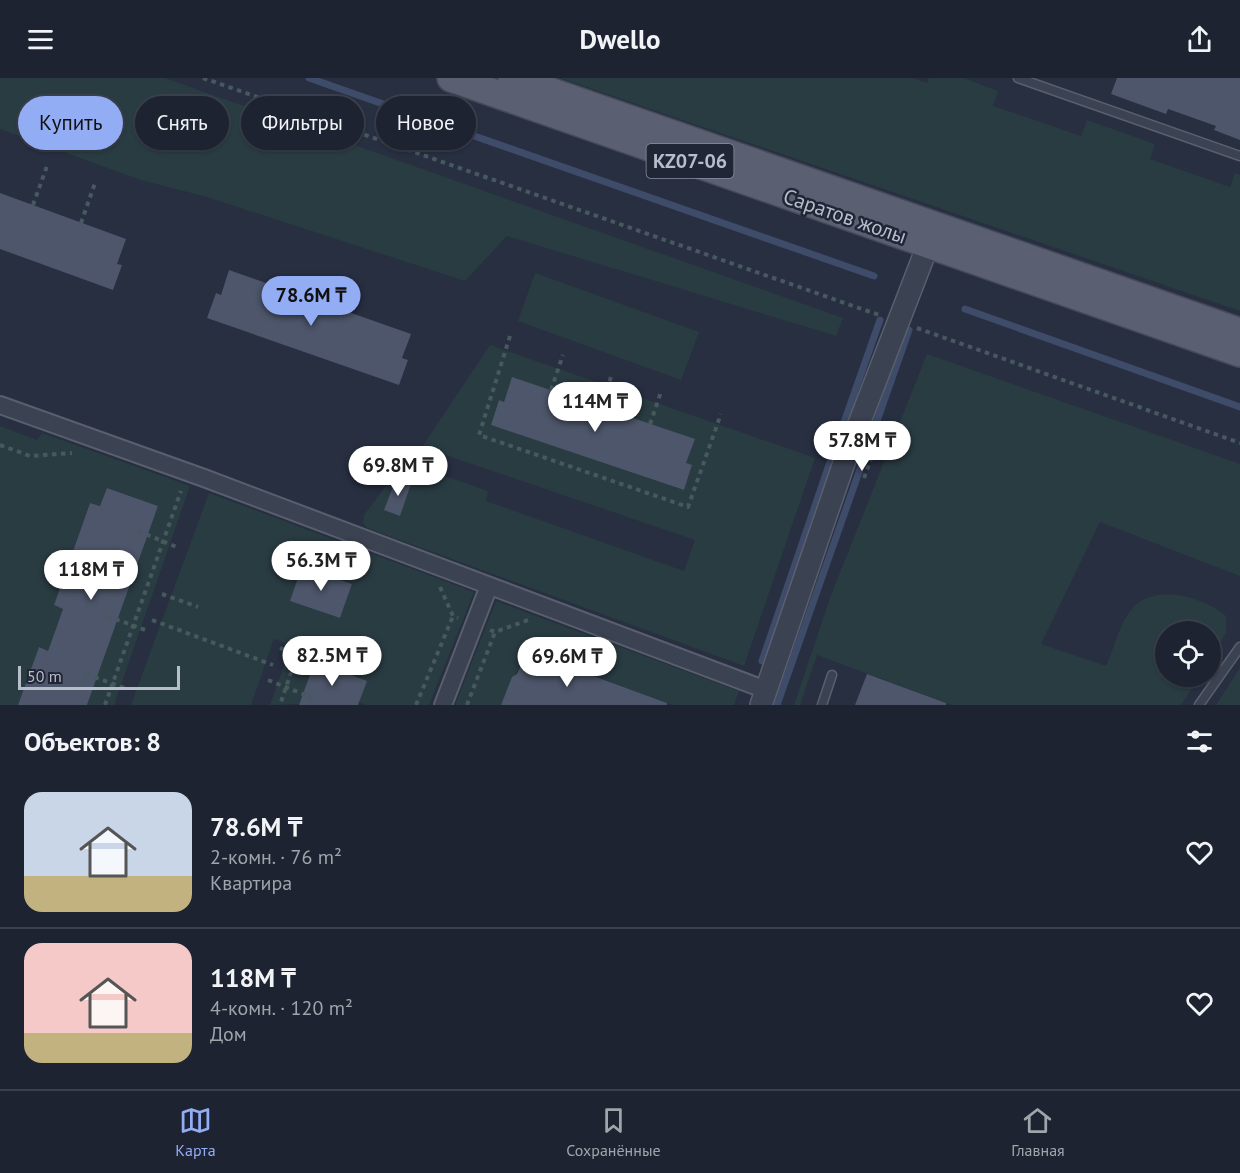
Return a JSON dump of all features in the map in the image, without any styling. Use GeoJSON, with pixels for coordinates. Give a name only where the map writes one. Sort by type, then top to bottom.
{"type":"FeatureCollection","features":[{"type":"Feature","properties":{"kind":"main road","name":"Саратов жолы"},"geometry":{"type":"LineString","coordinates":[[451,78],[932,235],[1240,332]]}},
{"type":"Feature","properties":{"kind":"main road","name":"Саратов жолы"},"geometry":{"type":"LineString","coordinates":[[512,78],[1240,353]]}},
{"type":"Feature","properties":{"kind":"street"},"geometry":{"type":"LineString","coordinates":[[0,405],[214,482],[489,586],[764,697],[845,460],[932,235]]}},
{"type":"Feature","properties":{"kind":"street"},"geometry":{"type":"LineString","coordinates":[[442,705],[489,586]]}},
{"type":"Feature","properties":{"kind":"lane"},"geometry":{"type":"LineString","coordinates":[[1018,78],[1240,156]]}},
{"type":"Feature","properties":{"kind":"lane"},"geometry":{"type":"LineString","coordinates":[[1199,705],[1240,647]]}},
{"type":"Feature","properties":{"kind":"lane"},"geometry":{"type":"LineString","coordinates":[[822,705],[832,675]]}},
{"type":"Feature","properties":{"kind":"path"},"geometry":{"type":"LineString","coordinates":[[203,78],[1240,443]]}},
{"type":"Feature","properties":{"kind":"path"},"geometry":{"type":"LineString","coordinates":[[33,206],[47,166]]}},
{"type":"Feature","properties":{"kind":"path"},"geometry":{"type":"LineString","coordinates":[[81,223],[95,183]]}},
{"type":"Feature","properties":{"kind":"path"},"geometry":{"type":"LineString","coordinates":[[916,340],[924,318]]}},
{"type":"Feature","properties":{"kind":"path"},"geometry":{"type":"LineString","coordinates":[[510,336],[479,435],[688,507],[721,414]]}},
{"type":"Feature","properties":{"kind":"path"},"geometry":{"type":"LineString","coordinates":[[551,390],[563,356]]}},
{"type":"Feature","properties":{"kind":"path"},"geometry":{"type":"LineString","coordinates":[[601,407],[612,374]]}},
{"type":"Feature","properties":{"kind":"path"},"geometry":{"type":"LineString","coordinates":[[650,424],[661,392]]}},
{"type":"Feature","properties":{"kind":"path"},"geometry":{"type":"LineString","coordinates":[[862,482],[883,427]]}},
{"type":"Feature","properties":{"kind":"path"},"geometry":{"type":"LineString","coordinates":[[0,445],[30,456],[69,452],[81,456]]}},
{"type":"Feature","properties":{"kind":"path"},"geometry":{"type":"LineString","coordinates":[[170,487],[189,494]]}},
{"type":"Feature","properties":{"kind":"path"},"geometry":{"type":"LineString","coordinates":[[105,705],[181,491]]}},
{"type":"Feature","properties":{"kind":"path"},"geometry":{"type":"LineString","coordinates":[[138,531],[178,548]]}},
{"type":"Feature","properties":{"kind":"path"},"geometry":{"type":"LineString","coordinates":[[430,584],[441,588],[453,616],[475,625],[495,632],[527,620],[538,624]]}},
{"type":"Feature","properties":{"kind":"path"},"geometry":{"type":"LineString","coordinates":[[162,594],[198,607]]}},
{"type":"Feature","properties":{"kind":"path"},"geometry":{"type":"LineString","coordinates":[[107,616],[148,631]]}},
{"type":"Feature","properties":{"kind":"path"},"geometry":{"type":"LineString","coordinates":[[416,705],[453,616]]}},
{"type":"Feature","properties":{"kind":"path"},"geometry":{"type":"LineString","coordinates":[[152,620],[273,665]]}},
{"type":"Feature","properties":{"kind":"path"},"geometry":{"type":"LineString","coordinates":[[467,705],[495,632]]}},
{"type":"Feature","properties":{"kind":"path"},"geometry":{"type":"LineString","coordinates":[[280,648],[297,655],[280,705]]}},
{"type":"Feature","properties":{"kind":"path"},"geometry":{"type":"LineString","coordinates":[[86,674],[127,688]]}},
{"type":"Feature","properties":{"kind":"path"},"geometry":{"type":"LineString","coordinates":[[268,680],[313,698]]}},
{"type":"Feature","properties":{"kind":"shaded area"},"geometry":{"type":"Polygon","coordinates":[[[0,78],[165,78],[216,96],[135,96],[135,150],[229,150],[229,101],[241,105],[241,150],[364,148],[843,318],[836,336],[507,236],[465,281],[207,197],[141,180],[58,150],[123,150],[123,96],[18,96],[18,136],[0,129],[0,78]]]}},
{"type":"Feature","properties":{"kind":"shaded area"},"geometry":{"type":"Polygon","coordinates":[[[560,78],[912,78],[927,83],[929,78],[963,78],[998,91],[993,106],[1081,136],[1087,120],[1155,144],[1150,159],[1230,187],[1235,173],[1240,175],[1240,311],[560,78]]]}},
{"type":"Feature","properties":{"kind":"shaded area"},"geometry":{"type":"Polygon","coordinates":[[[535,273],[699,332],[681,380],[518,321],[535,273]]]}},
{"type":"Feature","properties":{"kind":"shaded area"},"geometry":{"type":"Polygon","coordinates":[[[490,345],[815,458],[744,666],[367,528],[363,523],[364,515],[404,462],[488,491],[486,501],[684,571],[695,540],[422,447],[490,345]],[[513,378],[504,402],[500,400],[491,425],[684,490],[692,466],[686,463],[694,439],[513,378]],[[396,479],[385,510],[400,515],[411,484],[396,479]]]}},
{"type":"Feature","properties":{"kind":"shaded area"},"geometry":{"type":"Polygon","coordinates":[[[927,354],[1240,464],[1240,576],[1100,522],[1041,644],[1106,666],[1123,622],[1140,601],[1152,596],[1178,595],[1205,603],[1226,616],[1226,633],[1221,641],[1221,621],[1155,621],[1155,687],[1193,687],[1181,705],[952,705],[817,655],[800,705],[794,705],[831,595],[927,354]]]}},
{"type":"Feature","properties":{"kind":"shaded area"},"geometry":{"type":"Polygon","coordinates":[[[0,426],[37,440],[42,433],[190,486],[114,705],[87,705],[144,545],[140,524],[150,528],[158,506],[107,488],[100,506],[90,503],[54,605],[63,609],[48,651],[39,648],[18,705],[0,705],[0,426]]]}},
{"type":"Feature","properties":{"kind":"shaded area"},"geometry":{"type":"Polygon","coordinates":[[[209,493],[474,592],[429,705],[366,705],[359,702],[270,705],[291,645],[274,639],[251,705],[131,705],[209,493]],[[303,567],[291,601],[340,618],[352,584],[303,567]]]}},
{"type":"Feature","properties":{"kind":"shaded area"},"geometry":{"type":"Polygon","coordinates":[[[496,601],[739,691],[734,705],[673,705],[559,663],[557,667],[529,659],[523,662],[501,705],[455,705],[496,601]]]}},
{"type":"Feature","properties":{"kind":"shaded area"},"geometry":{"type":"Polygon","coordinates":[[[1240,668],[1240,705],[1216,705],[1240,668]]]}},
{"type":"Feature","properties":{"kind":"building"},"geometry":{"type":"Polygon","coordinates":[[[1117,78],[1240,78],[1240,140],[1214,130],[1216,126],[1168,109],[1166,114],[1111,94],[1117,78]]]}},
{"type":"Feature","properties":{"kind":"building"},"geometry":{"type":"Polygon","coordinates":[[[0,193],[126,239],[117,264],[122,265],[113,290],[0,249],[0,193]]]}},
{"type":"Feature","properties":{"kind":"building"},"geometry":{"type":"Polygon","coordinates":[[[229,270],[411,334],[402,358],[408,360],[399,385],[207,318],[216,293],[221,295],[229,270]]]}},
{"type":"Feature","properties":{"kind":"building"},"geometry":{"type":"Polygon","coordinates":[[[512,377],[695,439],[686,463],[692,465],[684,490],[491,425],[499,400],[504,402],[512,377]]]}},
{"type":"Feature","properties":{"kind":"building"},"geometry":{"type":"Polygon","coordinates":[[[396,479],[411,484],[400,516],[384,510],[396,479]]]}},
{"type":"Feature","properties":{"kind":"building"},"geometry":{"type":"Polygon","coordinates":[[[107,488],[158,506],[87,705],[18,705],[39,647],[48,651],[63,609],[54,605],[90,503],[100,506],[107,488]]]}},
{"type":"Feature","properties":{"kind":"building"},"geometry":{"type":"Polygon","coordinates":[[[302,566],[352,584],[340,618],[290,601],[302,566]]]}},
{"type":"Feature","properties":{"kind":"building"},"geometry":{"type":"Polygon","coordinates":[[[532,659],[557,667],[558,663],[667,703],[667,705],[501,705],[512,677],[517,674],[523,661],[532,659]]]}},
{"type":"Feature","properties":{"kind":"building"},"geometry":{"type":"Polygon","coordinates":[[[315,661],[367,681],[358,705],[299,705],[315,661]]]}},
{"type":"Feature","properties":{"kind":"building"},"geometry":{"type":"Polygon","coordinates":[[[867,674],[946,703],[946,705],[855,705],[867,674]]]}},
{"type":"Feature","properties":{"kind":"waterway"},"geometry":{"type":"LineString","coordinates":[[309,78],[874,276]]}},
{"type":"Feature","properties":{"kind":"waterway"},"geometry":{"type":"LineString","coordinates":[[965,309],[1240,407]]}},
{"type":"Feature","properties":{"kind":"waterway"},"geometry":{"type":"LineString","coordinates":[[835,448],[880,320]]}},
{"type":"Feature","properties":{"kind":"waterway"},"geometry":{"type":"LineString","coordinates":[[777,705],[909,330]]}},
{"type":"Feature","properties":{"kind":"waterway"},"geometry":{"type":"LineString","coordinates":[[762,661],[830,462]]}}]}
